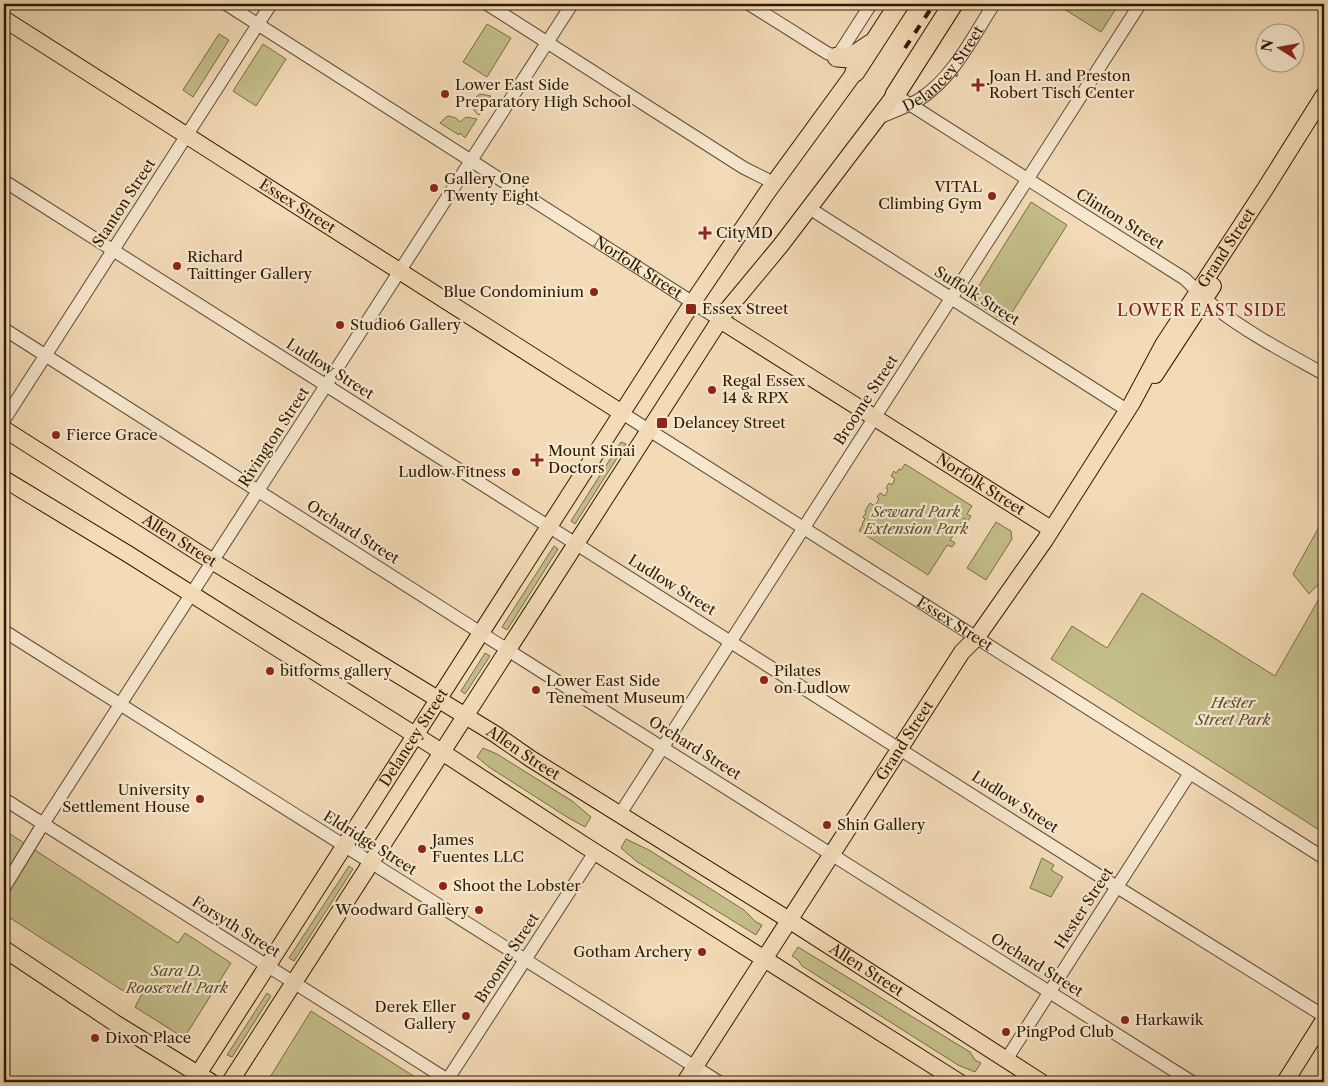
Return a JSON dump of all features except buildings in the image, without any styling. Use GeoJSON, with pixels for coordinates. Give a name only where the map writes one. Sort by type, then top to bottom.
{"type":"FeatureCollection","features":[{"type":"Feature","properties":{"kind":"highway"},"geometry":{"type":"LineString","coordinates":[[856,72],[899,4]]}},
{"type":"Feature","properties":{"kind":"highway"},"geometry":{"type":"LineString","coordinates":[[902,100],[953,4]]}},
{"type":"Feature","properties":{"kind":"highway"},"geometry":{"type":"LineString","coordinates":[[837,57],[850,58],[876,40]]}},
{"type":"Feature","properties":{"kind":"main road","name":"Essex Street"},"geometry":{"type":"LineString","coordinates":[[4,19],[622,413]]}},
{"type":"Feature","properties":{"kind":"main road","name":"Delancey Street"},"geometry":{"type":"LineString","coordinates":[[201,1080],[267,966],[693,302],[774,183],[856,72]]}},
{"type":"Feature","properties":{"kind":"main road","name":"Grand Street"},"geometry":{"type":"LineString","coordinates":[[1201,295],[1324,95]]}},
{"type":"Feature","properties":{"kind":"main road","name":"Delancey Street"},"geometry":{"type":"LineString","coordinates":[[230,1082],[720,320],[781,245],[878,118],[902,100]]}},
{"type":"Feature","properties":{"kind":"main road","name":"Grand Street"},"geometry":{"type":"LineString","coordinates":[[685,1082],[962,652],[977,637],[1051,529],[1130,407],[1158,352],[1201,295],[1324,114]]}},
{"type":"Feature","properties":{"kind":"main road","name":"Norfolk Street"},"geometry":{"type":"LineString","coordinates":[[720,320],[1051,529]]}},
{"type":"Feature","properties":{"kind":"main road","name":"Allen Street"},"geometry":{"type":"LineString","coordinates":[[4,429],[789,920],[1041,1082]]}},
{"type":"Feature","properties":{"kind":"main road"},"geometry":{"type":"LineString","coordinates":[[4,479],[128,554],[442,752],[595,852],[959,1082]]}},
{"type":"Feature","properties":{"kind":"main road"},"geometry":{"type":"LineString","coordinates":[[4,949],[201,1080]]}},
{"type":"Feature","properties":{"kind":"main road"},"geometry":{"type":"LineString","coordinates":[[1285,1082],[1324,1018]]}},
{"type":"Feature","properties":{"kind":"street","name":"Norfolk Street"},"geometry":{"type":"LineString","coordinates":[[226,4],[720,320]]}},
{"type":"Feature","properties":{"kind":"street","name":"Stanton Street"},"geometry":{"type":"LineString","coordinates":[[4,420],[271,4]]}},
{"type":"Feature","properties":{"kind":"street"},"geometry":{"type":"LineString","coordinates":[[487,4],[744,168],[774,183]]}},
{"type":"Feature","properties":{"kind":"street","name":"Rivington Street"},"geometry":{"type":"LineString","coordinates":[[4,888],[43,824],[214,562],[572,4]]}},
{"type":"Feature","properties":{"kind":"street"},"geometry":{"type":"LineString","coordinates":[[749,4],[827,54],[837,57],[871,4]]}},
{"type":"Feature","properties":{"kind":"street","name":"Delancey Street"},"geometry":{"type":"LineString","coordinates":[[902,100],[933,89],[948,74],[994,4]]}},
{"type":"Feature","properties":{"kind":"street","name":"Broome Street"},"geometry":{"type":"LineString","coordinates":[[620,814],[1140,4]]}},
{"type":"Feature","properties":{"kind":"street","name":"Clinton Street"},"geometry":{"type":"LineString","coordinates":[[902,100],[1185,279],[1218,310],[1324,374]]}},
{"type":"Feature","properties":{"kind":"street","name":"Ludlow Street"},"geometry":{"type":"LineString","coordinates":[[4,181],[1324,1018]]}},
{"type":"Feature","properties":{"kind":"street","name":"Suffolk Street"},"geometry":{"type":"LineString","coordinates":[[809,208],[951,299],[1130,407]]}},
{"type":"Feature","properties":{"kind":"street","name":"Orchard Street"},"geometry":{"type":"LineString","coordinates":[[4,330],[1192,1082]]}},
{"type":"Feature","properties":{"kind":"street","name":"Essex Street"},"geometry":{"type":"LineString","coordinates":[[622,413],[1324,858]]}},
{"type":"Feature","properties":{"kind":"street","name":"Eldridge Street"},"geometry":{"type":"LineString","coordinates":[[4,631],[719,1082]]}},
{"type":"Feature","properties":{"kind":"street","name":"Hester Street"},"geometry":{"type":"LineString","coordinates":[[1006,1060],[1190,773]]}},
{"type":"Feature","properties":{"kind":"street","name":"Forsyth Street"},"geometry":{"type":"LineString","coordinates":[[4,799],[449,1082]]}},
{"type":"Feature","properties":{"kind":"street","name":"Broome Street"},"geometry":{"type":"LineString","coordinates":[[449,1082],[595,852]]}},
{"type":"Feature","properties":{"kind":"green space"},"geometry":{"type":"Polygon","coordinates":[[[1056,4],[1119,4],[1101,32],[1056,4]]]}},
{"type":"Feature","properties":{"kind":"green space"},"geometry":{"type":"Polygon","coordinates":[[[487,24],[511,38],[487,77],[463,62],[487,24]]]}},
{"type":"Feature","properties":{"kind":"green space"},"geometry":{"type":"Polygon","coordinates":[[[219,34],[229,40],[193,97],[183,90],[219,34]]]}},
{"type":"Feature","properties":{"kind":"green space"},"geometry":{"type":"Polygon","coordinates":[[[263,44],[286,59],[256,106],[233,91],[263,44]]]}},
{"type":"Feature","properties":{"kind":"green space"},"geometry":{"type":"Polygon","coordinates":[[[480,94],[491,96],[479,115],[474,110],[473,101],[480,94]]]}},
{"type":"Feature","properties":{"kind":"green space"},"geometry":{"type":"Polygon","coordinates":[[[449,116],[456,118],[460,122],[466,117],[477,119],[465,138],[460,133],[459,135],[440,123],[449,116]]]}},
{"type":"Feature","properties":{"kind":"green space"},"geometry":{"type":"Polygon","coordinates":[[[1031,202],[1067,225],[1006,322],[970,300],[1031,202]]]}},
{"type":"Feature","properties":{"kind":"green space"},"geometry":{"type":"Polygon","coordinates":[[[621,442],[626,444],[575,524],[571,521],[621,442]]]}},
{"type":"Feature","properties":{"kind":"green space","name":"Seward Park Extension Park"},"geometry":{"type":"Polygon","coordinates":[[[905,464],[972,506],[967,514],[971,516],[968,521],[964,518],[950,540],[955,543],[952,547],[947,545],[928,575],[859,531],[865,519],[863,517],[866,513],[865,511],[870,503],[875,506],[880,493],[885,496],[888,490],[886,488],[889,483],[892,485],[895,479],[891,476],[894,471],[896,473],[899,469],[901,470],[905,464]]]}},
{"type":"Feature","properties":{"kind":"green space"},"geometry":{"type":"Polygon","coordinates":[[[996,522],[1011,531],[1012,539],[986,580],[967,568],[996,522]]]}},
{"type":"Feature","properties":{"kind":"green space"},"geometry":{"type":"Polygon","coordinates":[[[1324,526],[1324,578],[1309,594],[1293,574],[1319,527],[1324,526]]]}},
{"type":"Feature","properties":{"kind":"green space"},"geometry":{"type":"Polygon","coordinates":[[[554,546],[558,549],[507,630],[502,627],[554,546]]]}},
{"type":"Feature","properties":{"kind":"green space","name":"Hester Street Park"},"geometry":{"type":"Polygon","coordinates":[[[1324,590],[1324,833],[1051,659],[1072,626],[1107,648],[1142,593],[1275,676],[1324,590]]]}},
{"type":"Feature","properties":{"kind":"green space"},"geometry":{"type":"Polygon","coordinates":[[[485,653],[490,656],[465,694],[461,691],[485,653]]]}},
{"type":"Feature","properties":{"kind":"green space"},"geometry":{"type":"Polygon","coordinates":[[[483,748],[497,754],[572,801],[591,817],[585,827],[489,767],[477,757],[483,748]]]}},
{"type":"Feature","properties":{"kind":"green space","name":"Sara D. Roosevelt Park"},"geometry":{"type":"Polygon","coordinates":[[[4,830],[178,943],[185,933],[231,963],[184,1038],[135,1007],[143,992],[130,985],[125,992],[4,914],[4,830]]]}},
{"type":"Feature","properties":{"kind":"green space"},"geometry":{"type":"Polygon","coordinates":[[[626,839],[649,850],[744,910],[756,922],[762,925],[756,935],[636,861],[621,848],[626,839]]]}},
{"type":"Feature","properties":{"kind":"green space"},"geometry":{"type":"Polygon","coordinates":[[[1042,858],[1054,865],[1051,870],[1063,877],[1051,897],[1030,888],[1042,858]]]}},
{"type":"Feature","properties":{"kind":"green space"},"geometry":{"type":"Polygon","coordinates":[[[349,866],[353,869],[294,961],[289,958],[349,866]]]}},
{"type":"Feature","properties":{"kind":"green space"},"geometry":{"type":"Polygon","coordinates":[[[798,947],[970,1052],[975,1060],[981,1063],[975,1072],[958,1065],[802,966],[792,956],[798,947]]]}},
{"type":"Feature","properties":{"kind":"green space"},"geometry":{"type":"Polygon","coordinates":[[[267,993],[271,996],[232,1057],[227,1055],[267,993]]]}},
{"type":"Feature","properties":{"kind":"green space"},"geometry":{"type":"Polygon","coordinates":[[[311,1011],[423,1082],[267,1082],[311,1011]]]}},
{"type":"Feature","properties":{"kind":"railway"},"geometry":{"type":"LineString","coordinates":[[905,48],[934,4]]}},
{"type":"Feature","properties":{"kind":"place","name":"Joan H. and Preston Robert Tisch Center"},"geometry":{"type":"Point","coordinates":[978,85]}},
{"type":"Feature","properties":{"kind":"place","name":"Lower East Side Preparatory High School"},"geometry":{"type":"Point","coordinates":[445,94]}},
{"type":"Feature","properties":{"kind":"place","name":"Gallery One Twenty Eight"},"geometry":{"type":"Point","coordinates":[434,188]}},
{"type":"Feature","properties":{"kind":"place","name":"VITAL Climbing Gym"},"geometry":{"type":"Point","coordinates":[992,196]}},
{"type":"Feature","properties":{"kind":"place","name":"CityMD"},"geometry":{"type":"Point","coordinates":[705,233]}},
{"type":"Feature","properties":{"kind":"place","name":"Richard Taittinger Gallery"},"geometry":{"type":"Point","coordinates":[177,266]}},
{"type":"Feature","properties":{"kind":"place","name":"Blue Condominium"},"geometry":{"type":"Point","coordinates":[594,292]}},
{"type":"Feature","properties":{"kind":"place","name":"Essex Street"},"geometry":{"type":"Point","coordinates":[691,309]}},
{"type":"Feature","properties":{"kind":"place","name":"Studio6 Gallery"},"geometry":{"type":"Point","coordinates":[340,325]}},
{"type":"Feature","properties":{"kind":"place","name":"Regal Essex 14 & RPX"},"geometry":{"type":"Point","coordinates":[712,390]}},
{"type":"Feature","properties":{"kind":"place","name":"Delancey Street"},"geometry":{"type":"Point","coordinates":[662,423]}},
{"type":"Feature","properties":{"kind":"place","name":"Fierce Grace"},"geometry":{"type":"Point","coordinates":[56,435]}},
{"type":"Feature","properties":{"kind":"place","name":"Mount Sinai Doctors"},"geometry":{"type":"Point","coordinates":[537,460]}},
{"type":"Feature","properties":{"kind":"place","name":"Ludlow Fitness"},"geometry":{"type":"Point","coordinates":[516,472]}},
{"type":"Feature","properties":{"kind":"place","name":"bitforms gallery"},"geometry":{"type":"Point","coordinates":[270,671]}},
{"type":"Feature","properties":{"kind":"place","name":"Pilates on Ludlow"},"geometry":{"type":"Point","coordinates":[764,680]}},
{"type":"Feature","properties":{"kind":"place","name":"Lower East Side Tenement Museum"},"geometry":{"type":"Point","coordinates":[536,690]}},
{"type":"Feature","properties":{"kind":"place","name":"University Settlement House"},"geometry":{"type":"Point","coordinates":[200,799]}},
{"type":"Feature","properties":{"kind":"place","name":"Shin Gallery"},"geometry":{"type":"Point","coordinates":[827,825]}},
{"type":"Feature","properties":{"kind":"place","name":"James Fuentes LLC"},"geometry":{"type":"Point","coordinates":[422,849]}},
{"type":"Feature","properties":{"kind":"place","name":"Shoot the Lobster"},"geometry":{"type":"Point","coordinates":[443,886]}},
{"type":"Feature","properties":{"kind":"place","name":"Woodward Gallery"},"geometry":{"type":"Point","coordinates":[479,910]}},
{"type":"Feature","properties":{"kind":"place","name":"Gotham Archery"},"geometry":{"type":"Point","coordinates":[702,952]}},
{"type":"Feature","properties":{"kind":"place","name":"Derek Eller Gallery"},"geometry":{"type":"Point","coordinates":[466,1016]}},
{"type":"Feature","properties":{"kind":"place","name":"Harkawik"},"geometry":{"type":"Point","coordinates":[1125,1020]}},
{"type":"Feature","properties":{"kind":"place","name":"PingPod Club"},"geometry":{"type":"Point","coordinates":[1006,1032]}},
{"type":"Feature","properties":{"kind":"place","name":"Dixon Place"},"geometry":{"type":"Point","coordinates":[95,1038]}},
{"type":"Feature","properties":{"kind":"district","name":"LOWER EAST SIDE"},"geometry":{"type":"Point","coordinates":[1202,310]}}]}
